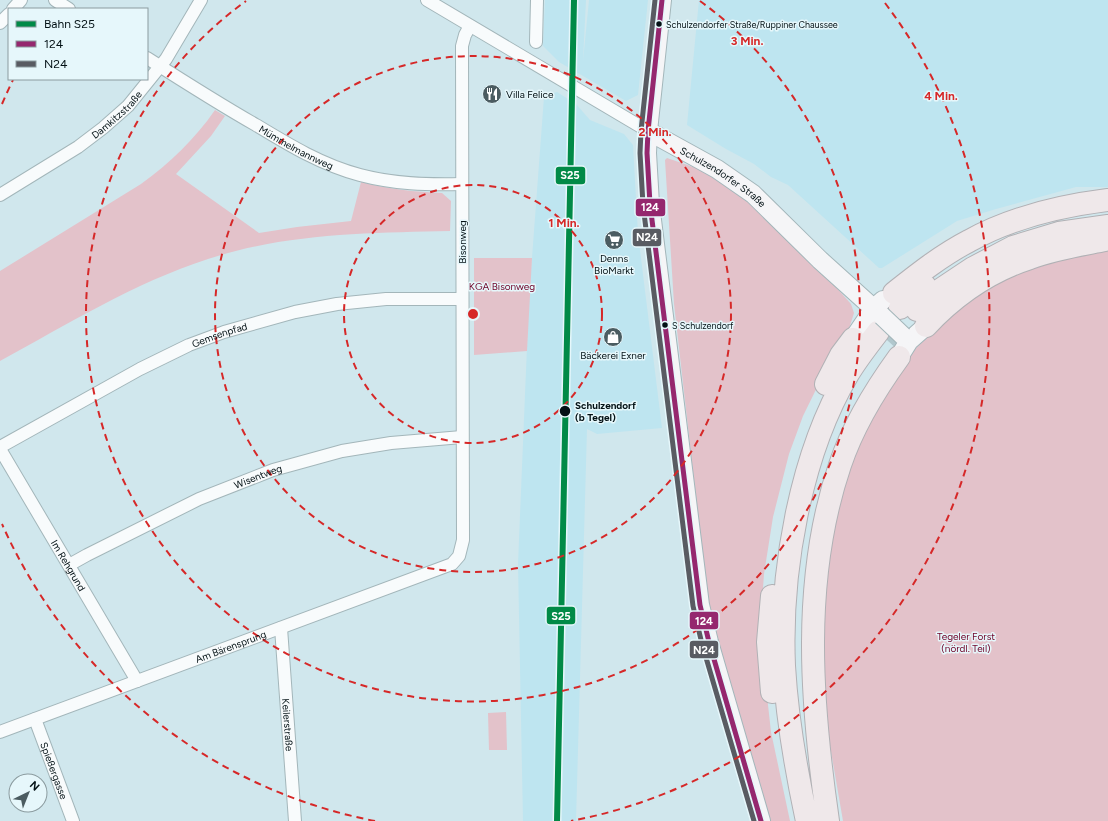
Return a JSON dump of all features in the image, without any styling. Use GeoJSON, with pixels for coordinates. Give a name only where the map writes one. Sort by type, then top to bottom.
{"type":"FeatureCollection","features":[{"type":"Feature","properties":{"kind":"highway"},"geometry":{"type":"LineString","coordinates":[[822,821],[807,756],[799,697],[797,649],[798,602],[808,521],[828,448],[842,414],[855,388],[870,364],[946,254],[969,240],[1014,220],[1054,209],[1108,200]]}},
{"type":"Feature","properties":{"kind":"highway"},"geometry":{"type":"LineString","coordinates":[[828,821],[819,755],[812,640],[815,583],[821,537],[832,488],[840,464],[849,442],[881,383],[896,325],[928,283],[954,265],[1005,238],[1059,221],[1108,214]]}},
{"type":"Feature","properties":{"kind":"highway"},"geometry":{"type":"LineString","coordinates":[[807,821],[796,769],[790,729],[784,665],[784,631],[786,596],[793,538],[799,505],[811,460],[830,409],[848,374],[864,350],[937,292],[973,268],[1013,247],[1058,233],[1108,226]]}},
{"type":"Feature","properties":{"kind":"highway"},"geometry":{"type":"LineString","coordinates":[[896,325],[942,309],[955,298],[993,274],[1030,258],[1108,240]]}},
{"type":"Feature","properties":{"kind":"highway"},"geometry":{"type":"LineString","coordinates":[[800,821],[772,695],[769,669],[768,642],[777,542],[783,508],[803,437],[817,402],[842,355],[853,339]]}},
{"type":"Feature","properties":{"kind":"street"},"geometry":{"type":"LineString","coordinates":[[14,8],[21,0]]}},
{"type":"Feature","properties":{"kind":"street"},"geometry":{"type":"LineString","coordinates":[[55,0],[67,8]]}},
{"type":"Feature","properties":{"kind":"street","name":"Damkitzstraße"},"geometry":{"type":"LineString","coordinates":[[0,195],[78,147],[128,106],[172,50],[201,0]]}},
{"type":"Feature","properties":{"kind":"street","name":"Schulzendorfer Straße"},"geometry":{"type":"LineString","coordinates":[[427,0],[648,131],[717,169],[753,194],[820,260],[896,325]]}},
{"type":"Feature","properties":{"kind":"street"},"geometry":{"type":"LineString","coordinates":[[536,42],[538,0]]}},
{"type":"Feature","properties":{"kind":"street"},"geometry":{"type":"LineString","coordinates":[[662,0],[648,131],[647,153],[650,204],[700,605],[761,821]]}},
{"type":"Feature","properties":{"kind":"street"},"geometry":{"type":"LineString","coordinates":[[0,23],[8,15]]}},
{"type":"Feature","properties":{"kind":"street","name":"Bisonweg"},"geometry":{"type":"LineString","coordinates":[[459,556],[463,540],[462,46],[465,35],[470,26]]}},
{"type":"Feature","properties":{"kind":"street","name":"Mümmelmannweg"},"geometry":{"type":"LineString","coordinates":[[148,59],[218,103],[298,150],[334,166],[371,177],[412,184],[462,184]]}},
{"type":"Feature","properties":{"kind":"street","name":"Gemsenpfad"},"geometry":{"type":"LineString","coordinates":[[0,448],[140,369],[189,345],[224,332],[295,312],[337,304],[386,299],[462,299]]}},
{"type":"Feature","properties":{"kind":"street"},"geometry":{"type":"LineString","coordinates":[[853,339],[896,325]]}},
{"type":"Feature","properties":{"kind":"street","name":"Wisentweg"},"geometry":{"type":"LineString","coordinates":[[69,565],[199,499],[273,470],[342,451],[391,443],[462,437]]}},
{"type":"Feature","properties":{"kind":"street","name":"Im Rehgrund"},"geometry":{"type":"LineString","coordinates":[[0,448],[137,681]]}},
{"type":"Feature","properties":{"kind":"street","name":"Am Bärensprung"},"geometry":{"type":"LineString","coordinates":[[0,732],[452,564],[459,556]]}},
{"type":"Feature","properties":{"kind":"street","name":"Keilerstraße"},"geometry":{"type":"LineString","coordinates":[[281,628],[295,821]]}},
{"type":"Feature","properties":{"kind":"street","name":"Spießergasse"},"geometry":{"type":"LineString","coordinates":[[35,719],[73,821]]}},
{"type":"Feature","properties":{"kind":"shaded area"},"geometry":{"type":"Polygon","coordinates":[[[545,0],[586,0],[583,61],[589,0],[648,0],[638,95],[626,101],[559,62],[543,46],[545,0]]]}},
{"type":"Feature","properties":{"kind":"shaded area"},"geometry":{"type":"Polygon","coordinates":[[[699,0],[1108,0],[1108,187],[1076,187],[957,221],[882,268],[879,268],[788,185],[771,177],[754,164],[687,125],[699,0]]]}},
{"type":"Feature","properties":{"kind":"shaded area"},"geometry":{"type":"Polygon","coordinates":[[[557,92],[576,104],[590,120],[624,134],[633,145],[638,234],[662,428],[597,434],[587,429],[576,821],[523,821],[518,564],[529,298],[544,97],[557,92]]]}},
{"type":"Feature","properties":{"kind":"green space"},"geometry":{"type":"Polygon","coordinates":[[[215,110],[225,116],[211,136],[176,174],[259,233],[351,221],[361,182],[402,190],[442,193],[451,201],[450,231],[328,236],[298,239],[238,250],[181,269],[128,292],[0,361],[0,271],[141,184],[162,168],[181,150],[199,131],[215,110]]]}},
{"type":"Feature","properties":{"kind":"green space"},"geometry":{"type":"Polygon","coordinates":[[[667,158],[708,172],[729,185],[811,259],[851,304],[854,313],[848,332],[831,359],[803,416],[789,454],[773,517],[764,574],[761,616],[763,660],[771,732],[790,821],[770,821],[711,629],[674,304],[665,160],[667,158]]]}},
{"type":"Feature","properties":{"kind":"green space","name":"Tegeler Forst (nördl. Teil)"},"geometry":{"type":"Polygon","coordinates":[[[1108,250],[1108,821],[843,821],[828,734],[822,649],[829,553],[839,498],[855,448],[878,400],[914,350],[949,314],[977,292],[1032,264],[1108,250]]]}},
{"type":"Feature","properties":{"kind":"green space","name":"KGA Bisonweg"},"geometry":{"type":"Polygon","coordinates":[[[474,258],[532,258],[527,351],[474,355],[474,258]]]}},
{"type":"Feature","properties":{"kind":"green space"},"geometry":{"type":"Polygon","coordinates":[[[506,712],[507,750],[489,750],[488,713],[506,712]]]}},
{"type":"Feature","properties":{"kind":"tunnel"},"geometry":{"type":"LineString","coordinates":[[887,340],[908,317]]}},
{"type":"Feature","properties":{"kind":"rail line","name":"S25"},"geometry":{"type":"LineString","coordinates":[[557,821],[574,0]]}},
{"type":"Feature","properties":{"kind":"transit line","name":"N24"},"geometry":{"type":"LineString","coordinates":[[655,0],[641,131],[640,153],[643,205],[693,606],[702,644],[754,821]]}},
{"type":"Feature","properties":{"kind":"transit line","name":"124"},"geometry":{"type":"LineString","coordinates":[[662,0],[648,131],[647,153],[650,204],[700,605],[709,642],[761,821]]}},
{"type":"Feature","properties":{"kind":"place","name":"Schulzendorfer Straße/Ruppiner Chaussee"},"geometry":{"type":"Point","coordinates":[659,24]}},
{"type":"Feature","properties":{"kind":"place","name":"Villa Felice"},"geometry":{"type":"Point","coordinates":[492,94]}},
{"type":"Feature","properties":{"kind":"place","name":"Denns BioMarkt"},"geometry":{"type":"Point","coordinates":[614,240]}},
{"type":"Feature","properties":{"kind":"place","name":"S Schulzendorf"},"geometry":{"type":"Point","coordinates":[665,325]}},
{"type":"Feature","properties":{"kind":"place","name":"Bäckerei Exner"},"geometry":{"type":"Point","coordinates":[613,337]}},
{"type":"Feature","properties":{"kind":"place","name":"Schulzendorf (b Tegel)"},"geometry":{"type":"Point","coordinates":[565,411]}}]}
